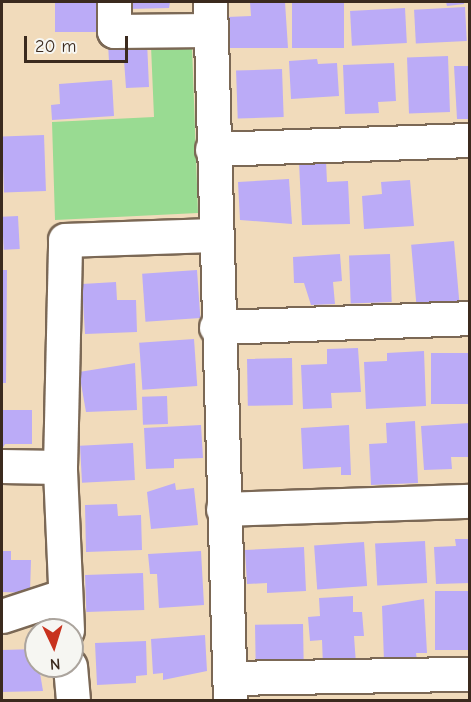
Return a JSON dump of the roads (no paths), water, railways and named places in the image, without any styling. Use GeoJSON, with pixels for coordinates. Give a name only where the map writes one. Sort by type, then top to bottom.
{"type":"FeatureCollection","features":[{"type":"Feature","properties":{"kind":"street"},"geometry":{"type":"LineString","coordinates":[[114,2],[114,31],[209,16],[213,149],[212,235],[230,689],[470,674]]}},
{"type":"Feature","properties":{"kind":"street"},"geometry":{"type":"LineString","coordinates":[[213,149],[470,140]]}},
{"type":"Feature","properties":{"kind":"street"},"geometry":{"type":"LineString","coordinates":[[66,618],[60,467],[65,240],[212,235]]}},
{"type":"Feature","properties":{"kind":"street"},"geometry":{"type":"LineString","coordinates":[[216,327],[470,318]]}},
{"type":"Feature","properties":{"kind":"street"},"geometry":{"type":"LineString","coordinates":[[2,466],[60,467]]}},
{"type":"Feature","properties":{"kind":"street"},"geometry":{"type":"LineString","coordinates":[[223,509],[470,501]]}},
{"type":"Feature","properties":{"kind":"street"},"geometry":{"type":"LineString","coordinates":[[2,616],[63,596]]}},
{"type":"Feature","properties":{"kind":"street"},"geometry":{"type":"LineString","coordinates":[[71,678],[73,700]]}}]}
